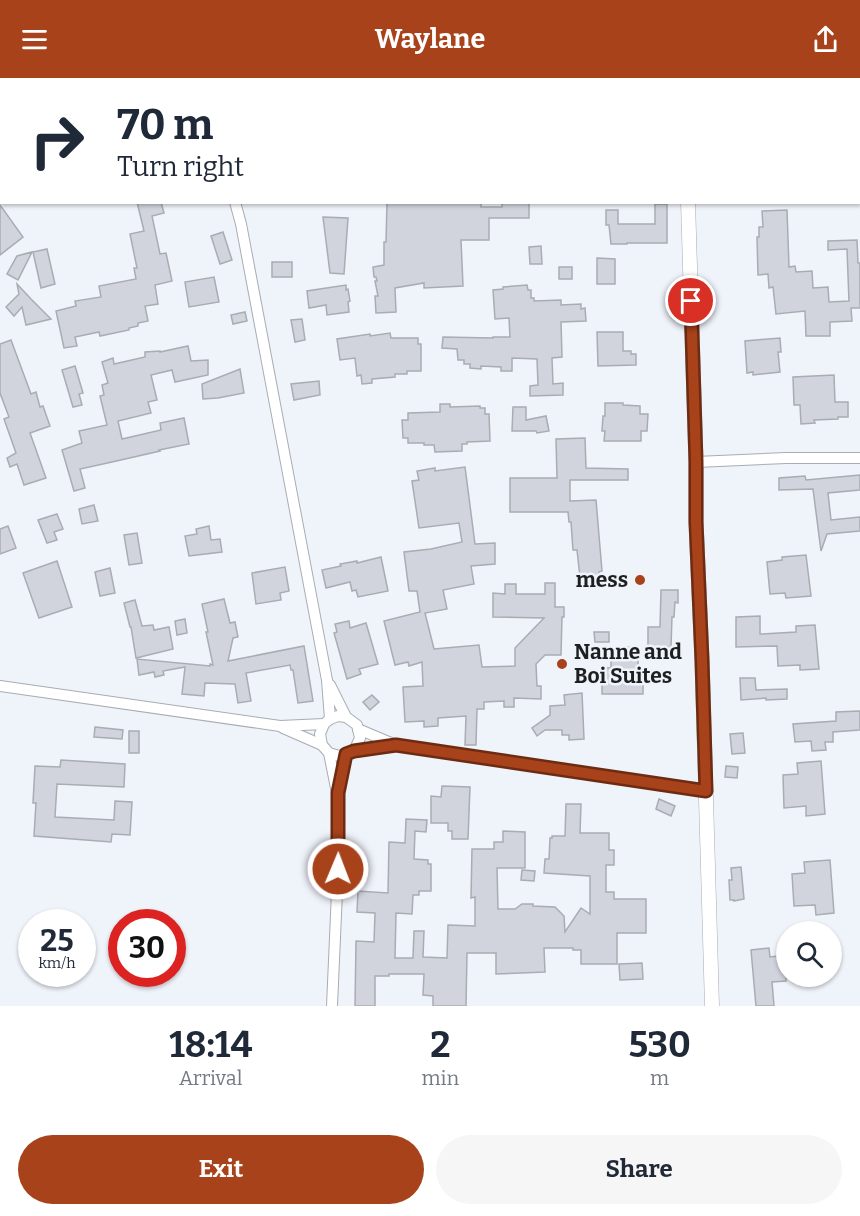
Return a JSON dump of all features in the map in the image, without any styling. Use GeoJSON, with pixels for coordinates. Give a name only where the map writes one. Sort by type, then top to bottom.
{"type":"FeatureCollection","features":[{"type":"Feature","properties":{"kind":"street"},"geometry":{"type":"LineString","coordinates":[[236,204],[327,680],[327,722],[320,734],[338,793],[339,846],[332,1006]]}},
{"type":"Feature","properties":{"kind":"street"},"geometry":{"type":"LineString","coordinates":[[688,204],[712,1006]]}},
{"type":"Feature","properties":{"kind":"street"},"geometry":{"type":"LineString","coordinates":[[696,462],[786,458],[860,458]]}},
{"type":"Feature","properties":{"kind":"street"},"geometry":{"type":"LineString","coordinates":[[327,680],[346,717],[357,725],[360,738],[350,753],[338,793]]}},
{"type":"Feature","properties":{"kind":"street"},"geometry":{"type":"LineString","coordinates":[[2,685],[280,726],[327,722],[338,716],[346,717]]}},
{"type":"Feature","properties":{"kind":"street"},"geometry":{"type":"LineString","coordinates":[[280,726],[339,756],[396,745]]}},
{"type":"Feature","properties":{"kind":"street"},"geometry":{"type":"LineString","coordinates":[[358,729],[396,745],[706,791]]}},
{"type":"Feature","properties":{"kind":"building"},"geometry":{"type":"Polygon","coordinates":[[[137,204],[162,204],[164,213],[152,216],[160,254],[166,253],[172,281],[155,285],[158,304],[145,306],[148,321],[138,323],[138,326],[129,328],[129,330],[100,336],[99,332],[75,337],[77,346],[64,348],[56,311],[76,306],[75,301],[101,297],[99,286],[136,279],[134,268],[137,268],[130,234],[144,231],[137,204]]]}},
{"type":"Feature","properties":{"kind":"building"},"geometry":{"type":"Polygon","coordinates":[[[387,204],[481,204],[481,207],[502,207],[502,204],[529,204],[529,218],[489,218],[489,240],[461,240],[463,286],[424,288],[424,283],[395,288],[396,312],[376,313],[375,296],[378,296],[373,267],[384,265],[384,242],[386,242],[387,204]]]}},
{"type":"Feature","properties":{"kind":"building"},"geometry":{"type":"Polygon","coordinates":[[[655,204],[667,204],[667,243],[611,244],[609,225],[606,225],[606,210],[618,210],[618,224],[655,224],[655,204]]]}},
{"type":"Feature","properties":{"kind":"building"},"geometry":{"type":"Polygon","coordinates":[[[0,205],[23,237],[0,255],[0,205]]]}},
{"type":"Feature","properties":{"kind":"building"},"geometry":{"type":"Polygon","coordinates":[[[787,210],[789,267],[795,266],[796,272],[812,271],[813,288],[828,287],[829,302],[849,301],[847,249],[828,250],[828,241],[857,240],[858,263],[860,263],[860,308],[851,308],[852,321],[830,322],[830,336],[806,336],[805,311],[776,314],[773,287],[769,288],[768,274],[758,275],[757,237],[759,237],[759,227],[763,227],[762,211],[787,210]]]}},
{"type":"Feature","properties":{"kind":"building"},"geometry":{"type":"Polygon","coordinates":[[[323,217],[348,218],[344,274],[330,273],[323,217]]]}},
{"type":"Feature","properties":{"kind":"building"},"geometry":{"type":"Polygon","coordinates":[[[223,232],[232,260],[220,264],[211,236],[223,232]]]}},
{"type":"Feature","properties":{"kind":"building"},"geometry":{"type":"Polygon","coordinates":[[[541,246],[542,264],[530,264],[529,247],[541,246]]]}},
{"type":"Feature","properties":{"kind":"building"},"geometry":{"type":"Polygon","coordinates":[[[47,249],[55,284],[41,288],[33,252],[47,249]]]}},
{"type":"Feature","properties":{"kind":"building"},"geometry":{"type":"Polygon","coordinates":[[[32,252],[18,280],[7,274],[17,256],[32,252]]]}},
{"type":"Feature","properties":{"kind":"building"},"geometry":{"type":"Polygon","coordinates":[[[597,258],[615,259],[615,284],[597,284],[597,258]]]}},
{"type":"Feature","properties":{"kind":"building"},"geometry":{"type":"Polygon","coordinates":[[[272,262],[292,262],[292,277],[272,277],[272,262]]]}},
{"type":"Feature","properties":{"kind":"building"},"geometry":{"type":"Polygon","coordinates":[[[559,267],[572,267],[572,279],[559,279],[559,267]]]}},
{"type":"Feature","properties":{"kind":"building"},"geometry":{"type":"Polygon","coordinates":[[[214,277],[219,302],[189,307],[185,282],[214,277]]]}},
{"type":"Feature","properties":{"kind":"building"},"geometry":{"type":"Polygon","coordinates":[[[17,284],[51,319],[26,325],[22,307],[14,316],[6,307],[19,294],[17,284]]]}},
{"type":"Feature","properties":{"kind":"building"},"geometry":{"type":"Polygon","coordinates":[[[346,285],[350,301],[348,302],[349,312],[327,315],[326,305],[309,308],[307,291],[346,285]]]}},
{"type":"Feature","properties":{"kind":"building"},"geometry":{"type":"Polygon","coordinates":[[[527,285],[534,301],[561,300],[561,305],[581,304],[581,309],[585,308],[586,321],[561,322],[562,357],[552,358],[553,384],[563,383],[563,395],[530,396],[530,386],[538,385],[537,359],[512,358],[512,371],[501,371],[501,367],[470,368],[470,364],[464,364],[464,360],[458,360],[457,349],[442,348],[443,337],[510,337],[509,318],[495,319],[493,290],[527,285]]]}},
{"type":"Feature","properties":{"kind":"building"},"geometry":{"type":"Polygon","coordinates":[[[245,312],[247,321],[233,324],[231,315],[245,312]]]}},
{"type":"Feature","properties":{"kind":"building"},"geometry":{"type":"Polygon","coordinates":[[[302,319],[305,340],[295,342],[291,320],[302,319]]]}},
{"type":"Feature","properties":{"kind":"building"},"geometry":{"type":"Polygon","coordinates":[[[597,332],[623,332],[623,351],[636,354],[636,365],[598,366],[597,332]]]}},
{"type":"Feature","properties":{"kind":"building"},"geometry":{"type":"Polygon","coordinates":[[[390,333],[391,338],[418,338],[418,344],[421,344],[421,371],[407,371],[407,374],[372,379],[372,383],[362,384],[361,375],[357,376],[355,358],[340,360],[337,339],[390,333]]]}},
{"type":"Feature","properties":{"kind":"building"},"geometry":{"type":"Polygon","coordinates":[[[780,338],[781,352],[778,352],[780,372],[753,375],[753,372],[747,373],[745,341],[780,338]]]}},
{"type":"Feature","properties":{"kind":"building"},"geometry":{"type":"Polygon","coordinates":[[[11,340],[31,394],[36,392],[40,407],[43,406],[50,426],[30,433],[46,478],[24,485],[17,464],[10,467],[7,458],[16,453],[4,419],[9,417],[0,393],[0,344],[11,340]]]}},
{"type":"Feature","properties":{"kind":"building"},"geometry":{"type":"Polygon","coordinates":[[[188,346],[191,361],[208,360],[208,375],[175,382],[172,370],[151,375],[157,400],[148,402],[151,413],[118,421],[122,439],[161,430],[160,423],[184,418],[189,444],[80,469],[85,488],[74,491],[62,450],[82,443],[79,431],[107,425],[100,396],[104,395],[102,385],[108,383],[102,362],[113,358],[114,364],[145,357],[145,352],[160,352],[188,346]]]}},
{"type":"Feature","properties":{"kind":"building"},"geometry":{"type":"Polygon","coordinates":[[[75,366],[83,393],[79,394],[82,405],[73,407],[62,370],[75,366]]]}},
{"type":"Feature","properties":{"kind":"building"},"geometry":{"type":"Polygon","coordinates":[[[240,369],[244,393],[203,399],[202,384],[240,369]]]}},
{"type":"Feature","properties":{"kind":"building"},"geometry":{"type":"Polygon","coordinates":[[[834,375],[835,402],[848,402],[848,417],[814,420],[815,423],[801,424],[800,405],[794,405],[793,377],[834,375]]]}},
{"type":"Feature","properties":{"kind":"building"},"geometry":{"type":"Polygon","coordinates":[[[319,381],[320,395],[294,400],[291,384],[319,381]]]}},
{"type":"Feature","properties":{"kind":"building"},"geometry":{"type":"Polygon","coordinates":[[[605,403],[640,406],[640,414],[648,414],[647,431],[641,431],[641,441],[604,441],[605,431],[602,431],[605,403]]]}},
{"type":"Feature","properties":{"kind":"building"},"geometry":{"type":"Polygon","coordinates":[[[440,404],[450,404],[450,407],[480,406],[480,408],[485,408],[485,414],[489,414],[490,441],[467,442],[467,444],[462,444],[462,451],[435,452],[434,445],[408,443],[408,438],[403,438],[402,420],[408,420],[408,413],[440,412],[440,404]]]}},
{"type":"Feature","properties":{"kind":"building"},"geometry":{"type":"Polygon","coordinates":[[[513,407],[526,407],[526,420],[546,416],[549,431],[537,433],[536,431],[512,431],[513,407]]]}},
{"type":"Feature","properties":{"kind":"building"},"geometry":{"type":"Polygon","coordinates":[[[585,438],[586,468],[628,469],[628,480],[570,480],[570,501],[596,500],[602,571],[599,572],[599,579],[585,580],[585,576],[580,577],[577,550],[573,550],[568,512],[510,512],[510,478],[557,478],[556,439],[585,438]]]}},
{"type":"Feature","properties":{"kind":"building"},"geometry":{"type":"Polygon","coordinates":[[[465,467],[475,544],[495,543],[495,564],[471,566],[474,584],[443,590],[447,609],[425,613],[434,649],[479,645],[482,667],[515,666],[515,648],[544,618],[493,617],[493,593],[505,594],[505,584],[516,584],[516,594],[545,594],[545,583],[555,583],[555,607],[564,607],[561,655],[545,655],[536,664],[537,686],[541,686],[541,699],[514,698],[514,707],[504,707],[504,701],[484,702],[484,709],[477,709],[476,745],[465,745],[466,716],[438,718],[438,726],[424,727],[424,721],[405,722],[403,687],[423,686],[422,662],[409,666],[408,662],[395,665],[384,621],[420,612],[417,591],[409,591],[404,552],[462,542],[459,523],[419,528],[412,481],[419,480],[417,471],[465,467]]]}},
{"type":"Feature","properties":{"kind":"building"},"geometry":{"type":"Polygon","coordinates":[[[860,475],[860,490],[828,493],[831,520],[860,517],[860,531],[827,534],[821,551],[813,489],[779,490],[779,478],[805,476],[806,480],[860,475]]]}},
{"type":"Feature","properties":{"kind":"building"},"geometry":{"type":"Polygon","coordinates":[[[94,505],[98,521],[82,524],[79,509],[94,505]]]}},
{"type":"Feature","properties":{"kind":"building"},"geometry":{"type":"Polygon","coordinates":[[[57,514],[63,529],[54,532],[57,540],[47,543],[38,520],[57,514]]]}},
{"type":"Feature","properties":{"kind":"building"},"geometry":{"type":"Polygon","coordinates":[[[8,526],[16,548],[0,554],[0,529],[8,526]]]}},
{"type":"Feature","properties":{"kind":"building"},"geometry":{"type":"Polygon","coordinates":[[[209,526],[211,540],[220,539],[222,552],[189,556],[185,536],[197,534],[196,529],[209,526]]]}},
{"type":"Feature","properties":{"kind":"building"},"geometry":{"type":"Polygon","coordinates":[[[137,533],[142,563],[129,565],[124,535],[137,533]]]}},
{"type":"Feature","properties":{"kind":"building"},"geometry":{"type":"Polygon","coordinates":[[[806,555],[811,596],[786,598],[785,593],[770,594],[767,562],[782,560],[782,557],[806,555]]]}},
{"type":"Feature","properties":{"kind":"building"},"geometry":{"type":"Polygon","coordinates":[[[381,557],[388,591],[358,597],[356,590],[352,591],[350,582],[326,588],[322,570],[341,566],[340,564],[357,561],[357,563],[381,557]]]}},
{"type":"Feature","properties":{"kind":"building"},"geometry":{"type":"Polygon","coordinates":[[[57,561],[72,607],[39,618],[23,573],[57,561]]]}},
{"type":"Feature","properties":{"kind":"building"},"geometry":{"type":"Polygon","coordinates":[[[285,567],[289,591],[280,593],[281,600],[256,604],[252,573],[285,567]]]}},
{"type":"Feature","properties":{"kind":"building"},"geometry":{"type":"Polygon","coordinates":[[[110,568],[115,593],[100,596],[95,572],[110,568]]]}},
{"type":"Feature","properties":{"kind":"building"},"geometry":{"type":"Polygon","coordinates":[[[661,590],[678,590],[678,603],[675,602],[674,617],[672,617],[671,647],[648,647],[648,627],[660,627],[661,590]]]}},
{"type":"Feature","properties":{"kind":"building"},"geometry":{"type":"Polygon","coordinates":[[[224,599],[230,623],[235,622],[238,637],[233,638],[228,661],[304,646],[313,701],[298,703],[293,670],[290,665],[246,673],[251,701],[238,703],[235,684],[205,683],[204,696],[182,694],[185,667],[163,671],[164,675],[155,677],[154,672],[139,675],[137,659],[213,665],[202,604],[224,599]]]}},
{"type":"Feature","properties":{"kind":"building"},"geometry":{"type":"Polygon","coordinates":[[[135,600],[142,626],[153,625],[154,630],[169,627],[173,649],[136,658],[124,603],[135,600]]]}},
{"type":"Feature","properties":{"kind":"building"},"geometry":{"type":"Polygon","coordinates":[[[760,616],[760,634],[796,632],[796,626],[815,625],[819,669],[800,670],[800,665],[778,666],[777,646],[736,647],[736,617],[760,616]]]}},
{"type":"Feature","properties":{"kind":"building"},"geometry":{"type":"Polygon","coordinates":[[[185,619],[187,633],[177,635],[175,621],[185,619]]]}},
{"type":"Feature","properties":{"kind":"building"},"geometry":{"type":"Polygon","coordinates":[[[349,621],[350,628],[366,623],[378,664],[359,669],[361,674],[347,679],[334,633],[337,632],[335,624],[349,621]]]}},
{"type":"Feature","properties":{"kind":"building"},"geometry":{"type":"Polygon","coordinates":[[[594,632],[609,632],[609,642],[595,642],[594,632]]]}},
{"type":"Feature","properties":{"kind":"building"},"geometry":{"type":"Polygon","coordinates":[[[638,647],[638,684],[643,684],[643,694],[602,694],[602,668],[611,668],[611,648],[638,647]]]}},
{"type":"Feature","properties":{"kind":"building"},"geometry":{"type":"Polygon","coordinates":[[[740,678],[755,678],[756,690],[787,689],[787,699],[741,700],[740,678]]]}},
{"type":"Feature","properties":{"kind":"building"},"geometry":{"type":"Polygon","coordinates":[[[582,693],[584,739],[569,740],[569,735],[562,735],[562,730],[545,730],[537,736],[532,728],[550,715],[550,706],[565,705],[564,695],[582,693]]]}},
{"type":"Feature","properties":{"kind":"building"},"geometry":{"type":"Polygon","coordinates":[[[372,695],[379,702],[370,710],[363,702],[372,695]]]}},
{"type":"Feature","properties":{"kind":"building"},"geometry":{"type":"Polygon","coordinates":[[[860,711],[860,730],[833,732],[833,742],[825,742],[826,750],[812,751],[811,741],[795,742],[793,724],[836,721],[836,712],[860,711]]]}},
{"type":"Feature","properties":{"kind":"building"},"geometry":{"type":"Polygon","coordinates":[[[95,727],[123,730],[122,739],[94,737],[95,727]]]}},
{"type":"Feature","properties":{"kind":"building"},"geometry":{"type":"Polygon","coordinates":[[[129,731],[139,731],[139,753],[129,753],[129,731]]]}},
{"type":"Feature","properties":{"kind":"building"},"geometry":{"type":"Polygon","coordinates":[[[743,733],[745,753],[732,754],[730,734],[743,733]]]}},
{"type":"Feature","properties":{"kind":"building"},"geometry":{"type":"Polygon","coordinates":[[[61,760],[125,764],[124,787],[57,784],[55,817],[114,820],[115,801],[132,802],[130,835],[112,834],[111,842],[34,836],[35,766],[60,767],[61,760]]]}},
{"type":"Feature","properties":{"kind":"building"},"geometry":{"type":"Polygon","coordinates":[[[821,761],[825,814],[806,816],[806,806],[784,808],[783,775],[798,774],[797,763],[821,761]]]}},
{"type":"Feature","properties":{"kind":"building"},"geometry":{"type":"Polygon","coordinates":[[[726,766],[738,767],[737,778],[725,777],[726,766]]]}},
{"type":"Feature","properties":{"kind":"building"},"geometry":{"type":"Polygon","coordinates":[[[442,786],[470,787],[468,839],[452,839],[452,831],[448,831],[448,823],[431,823],[431,796],[441,797],[442,786]]]}},
{"type":"Feature","properties":{"kind":"building"},"geometry":{"type":"Polygon","coordinates":[[[659,799],[675,806],[671,816],[656,809],[659,799]]]}},
{"type":"Feature","properties":{"kind":"building"},"geometry":{"type":"Polygon","coordinates":[[[566,804],[581,804],[580,833],[609,833],[609,850],[614,850],[614,865],[606,865],[606,892],[614,892],[614,899],[646,899],[646,933],[617,933],[617,964],[581,964],[581,950],[544,948],[545,972],[496,974],[496,953],[467,953],[466,1006],[433,1006],[433,996],[423,995],[424,974],[389,974],[389,976],[375,976],[375,1006],[355,1006],[356,941],[374,942],[375,913],[357,912],[358,891],[388,893],[389,842],[405,843],[406,819],[427,820],[426,832],[415,831],[414,859],[428,860],[428,864],[431,864],[431,891],[419,891],[419,895],[413,895],[412,914],[396,913],[395,958],[413,958],[414,931],[424,931],[423,957],[447,958],[448,925],[475,926],[475,897],[471,898],[472,849],[494,849],[494,842],[503,842],[503,831],[525,832],[525,868],[497,868],[498,909],[515,909],[522,904],[555,907],[564,916],[565,932],[581,908],[590,914],[590,876],[544,873],[545,859],[549,859],[550,838],[565,836],[566,804]]]}},
{"type":"Feature","properties":{"kind":"building"},"geometry":{"type":"Polygon","coordinates":[[[830,860],[834,913],[816,915],[815,905],[794,906],[792,874],[805,873],[804,862],[830,860]]]}},
{"type":"Feature","properties":{"kind":"building"},"geometry":{"type":"Polygon","coordinates":[[[741,867],[744,899],[730,900],[731,868],[741,867]]]}},
{"type":"Feature","properties":{"kind":"building"},"geometry":{"type":"Polygon","coordinates":[[[522,870],[535,871],[534,881],[521,880],[522,870]]]}},
{"type":"Feature","properties":{"kind":"building"},"geometry":{"type":"Polygon","coordinates":[[[769,948],[770,957],[776,956],[776,982],[772,982],[774,1006],[756,1006],[751,950],[769,948]]]}},
{"type":"Feature","properties":{"kind":"building"},"geometry":{"type":"Polygon","coordinates":[[[642,963],[643,979],[620,980],[619,964],[642,963]]]}},
{"type":"Feature","properties":{"kind":"place","name":"mess"},"geometry":{"type":"Point","coordinates":[640,580]}},
{"type":"Feature","properties":{"kind":"place","name":"Nanne and Boi Suites"},"geometry":{"type":"Point","coordinates":[562,664]}},
{"type":"Feature","properties":{"kind":"route"},"geometry":{"type":"LineString","coordinates":[[338,869],[338,793],[346,754],[354,751],[396,745],[706,791],[691,301]]}}]}
